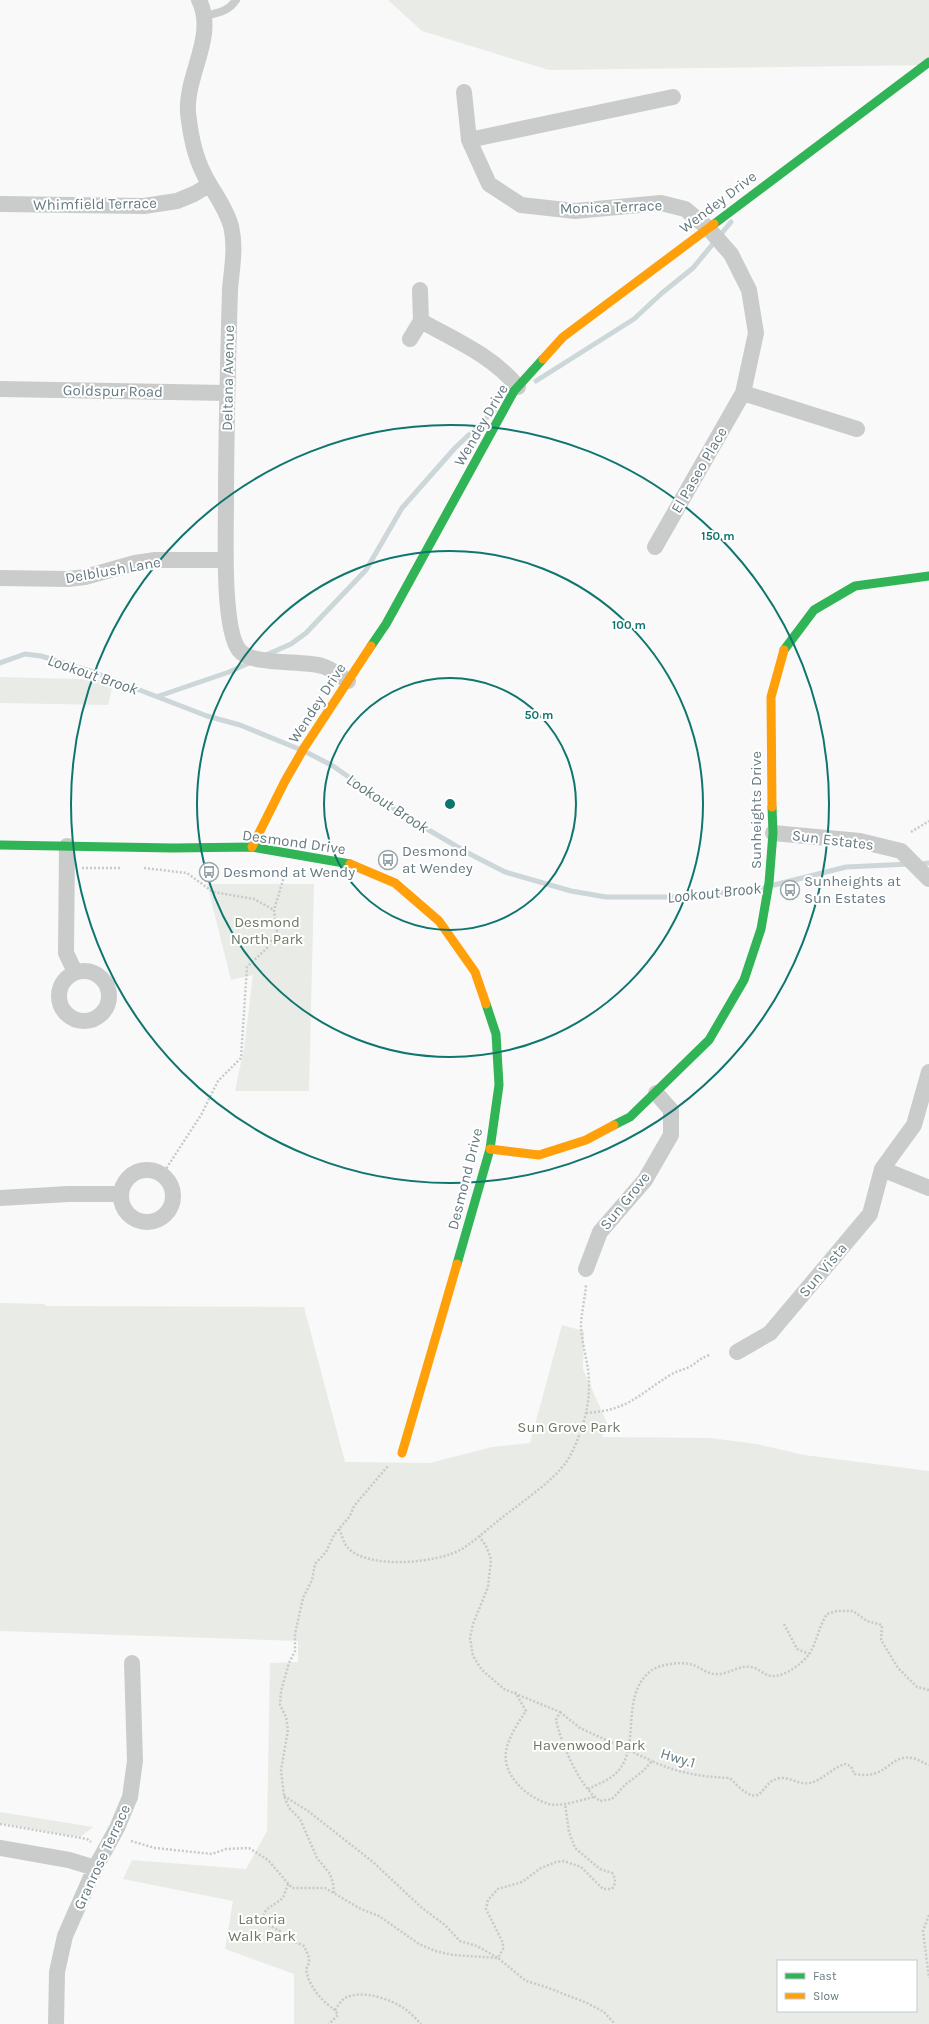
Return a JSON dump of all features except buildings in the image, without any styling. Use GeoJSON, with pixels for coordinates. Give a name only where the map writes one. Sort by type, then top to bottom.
{"type":"FeatureCollection","features":[{"type":"Feature","properties":{"kind":"street","name":"Deltana Avenue"},"geometry":{"type":"LineString","coordinates":[[199,0],[205,16],[204,29],[188,110],[194,149],[199,165],[224,208],[231,224],[234,240],[234,257],[230,289],[227,393],[226,560],[231,632],[238,649],[248,658],[272,661],[306,662],[325,666],[348,682]]}},
{"type":"Feature","properties":{"kind":"street","name":"Wendey Drive"},"geometry":{"type":"LineString","coordinates":[[252,847],[285,780],[386,624],[518,387],[563,337],[929,62]]}},
{"type":"Feature","properties":{"kind":"street","name":"Monica Terrace"},"geometry":{"type":"LineString","coordinates":[[464,92],[469,140],[490,184],[521,206],[575,211],[661,203],[685,208],[708,228]]}},
{"type":"Feature","properties":{"kind":"street"},"geometry":{"type":"LineString","coordinates":[[469,140],[673,97]]}},
{"type":"Feature","properties":{"kind":"street","name":"Whimfield Terrace"},"geometry":{"type":"LineString","coordinates":[[0,204],[151,205],[177,200],[194,194],[209,184]]}},
{"type":"Feature","properties":{"kind":"street","name":"El Paseo Place"},"geometry":{"type":"LineString","coordinates":[[655,547],[743,393],[756,332],[749,290],[731,254],[708,228]]}},
{"type":"Feature","properties":{"kind":"street"},"geometry":{"type":"LineString","coordinates":[[410,339],[421,321],[420,290]]}},
{"type":"Feature","properties":{"kind":"street"},"geometry":{"type":"LineString","coordinates":[[421,321],[495,363],[508,374],[518,387]]}},
{"type":"Feature","properties":{"kind":"street","name":"Goldspur Road"},"geometry":{"type":"LineString","coordinates":[[0,389],[227,393]]}},
{"type":"Feature","properties":{"kind":"street"},"geometry":{"type":"LineString","coordinates":[[743,393],[857,429]]}},
{"type":"Feature","properties":{"kind":"street","name":"Delblush Lane"},"geometry":{"type":"LineString","coordinates":[[0,578],[68,579],[85,577],[135,563],[155,560],[226,560]]}},
{"type":"Feature","properties":{"kind":"street","name":"Sunheights Drive"},"geometry":{"type":"LineString","coordinates":[[490,1149],[539,1155],[586,1140],[630,1117],[656,1094],[709,1040],[744,980],[762,921],[769,883],[773,833],[770,732],[771,697],[784,649],[814,610],[855,586],[929,576]]}},
{"type":"Feature","properties":{"kind":"street","name":"Sun Estates"},"geometry":{"type":"LineString","coordinates":[[773,833],[860,840],[901,851],[929,879]]}},
{"type":"Feature","properties":{"kind":"street","name":"Desmond Drive"},"geometry":{"type":"LineString","coordinates":[[0,845],[252,847],[348,864],[395,883],[439,920],[475,972],[496,1034],[498,1084],[490,1149],[402,1452]]}},
{"type":"Feature","properties":{"kind":"street"},"geometry":{"type":"LineString","coordinates":[[66,846],[66,954],[75,972]]}},
{"type":"Feature","properties":{"kind":"street"},"geometry":{"type":"LineString","coordinates":[[929,1072],[914,1126],[882,1169],[929,1188]]}},
{"type":"Feature","properties":{"kind":"street","name":"Sun Grove"},"geometry":{"type":"LineString","coordinates":[[586,1269],[600,1232],[645,1180],[671,1135],[671,1110],[656,1094]]}},
{"type":"Feature","properties":{"kind":"street","name":"Sun Vista"},"geometry":{"type":"LineString","coordinates":[[738,1352],[770,1333],[870,1214],[882,1169]]}},
{"type":"Feature","properties":{"kind":"street"},"geometry":{"type":"LineString","coordinates":[[152,1170],[162,1175],[169,1182],[173,1193],[172,1203],[167,1213],[158,1220],[148,1222],[137,1220],[128,1214],[122,1205],[121,1194],[124,1184],[131,1176],[141,1171],[152,1170]]}},
{"type":"Feature","properties":{"kind":"street"},"geometry":{"type":"LineString","coordinates":[[0,1198],[68,1194],[121,1194]]}},
{"type":"Feature","properties":{"kind":"street","name":"Granrose Terrace"},"geometry":{"type":"LineString","coordinates":[[56,2024],[57,1972],[65,1936],[95,1868],[117,1828],[130,1797],[135,1761],[132,1663]]}},
{"type":"Feature","properties":{"kind":"street"},"geometry":{"type":"LineString","coordinates":[[0,1848],[68,1860],[95,1868]]}},
{"type":"Feature","properties":{"kind":"lane"},"geometry":{"type":"LineString","coordinates":[[205,16],[223,12],[230,8],[236,0]]}},
{"type":"Feature","properties":{"kind":"path"},"geometry":{"type":"LineString","coordinates":[[911,832],[929,820]]}},
{"type":"Feature","properties":{"kind":"path"},"geometry":{"type":"LineString","coordinates":[[162,1175],[201,1115],[218,1081],[241,1058],[247,967],[267,948],[277,931],[274,910],[283,880],[301,855]]}},
{"type":"Feature","properties":{"kind":"path"},"geometry":{"type":"LineString","coordinates":[[80,868],[126,868]]}},
{"type":"Feature","properties":{"kind":"path"},"geometry":{"type":"LineString","coordinates":[[142,868],[186,873],[213,892],[254,899],[274,910]]}},
{"type":"Feature","properties":{"kind":"path"},"geometry":{"type":"LineString","coordinates":[[339,1529],[348,1548],[363,1557],[380,1560],[425,1561],[443,1557],[461,1549],[556,1473],[570,1456],[586,1413],[590,1387],[581,1327],[586,1269]]}},
{"type":"Feature","properties":{"kind":"path"},"geometry":{"type":"LineString","coordinates":[[586,1413],[621,1407],[641,1396],[673,1373],[690,1367],[703,1356],[710,1355]]}},
{"type":"Feature","properties":{"kind":"path"},"geometry":{"type":"LineString","coordinates":[[334,1894],[334,1883],[330,1874],[317,1858],[300,1819],[290,1808],[284,1796],[281,1770],[288,1730],[286,1717],[280,1705],[281,1691],[289,1663],[295,1651],[295,1634],[303,1598],[312,1580],[315,1564],[326,1552],[334,1535],[350,1516],[354,1506],[402,1452]]}},
{"type":"Feature","properties":{"kind":"path"},"geometry":{"type":"LineString","coordinates":[[478,1536],[486,1546],[491,1559],[488,1587],[473,1624],[470,1638],[473,1656],[482,1670],[494,1682],[504,1689],[515,1692],[560,1712],[580,1728],[652,1761]]}},
{"type":"Feature","properties":{"kind":"path"},"geometry":{"type":"LineString","coordinates":[[588,1789],[615,1775],[622,1765],[628,1750],[636,1689],[653,1670],[665,1665],[691,1664],[714,1674],[722,1674],[731,1673],[741,1667],[752,1666],[772,1676],[790,1670],[809,1654],[826,1614],[837,1611],[853,1611],[866,1621],[882,1625],[881,1640],[898,1668],[918,1687],[929,1690]]}},
{"type":"Feature","properties":{"kind":"path"},"geometry":{"type":"LineString","coordinates":[[784,1624],[797,1649],[809,1654]]}},
{"type":"Feature","properties":{"kind":"path","name":"Hwy.1"},"geometry":{"type":"LineString","coordinates":[[515,1692],[526,1711],[516,1725],[506,1753],[511,1776],[527,1794],[550,1804],[565,1804],[594,1797],[600,1801],[612,1799],[626,1784],[643,1772],[652,1761],[676,1771],[713,1778],[730,1778],[740,1789],[755,1796],[763,1792],[774,1780],[780,1778],[800,1783],[810,1783],[820,1779],[836,1766],[845,1764],[851,1766],[854,1774],[863,1776],[876,1773],[891,1762],[901,1759],[911,1758],[929,1765]]}},
{"type":"Feature","properties":{"kind":"path"},"geometry":{"type":"LineString","coordinates":[[560,1712],[556,1720],[559,1735],[582,1783],[594,1797]]}},
{"type":"Feature","properties":{"kind":"path"},"geometry":{"type":"LineString","coordinates":[[284,1796],[308,1811],[373,1862],[422,1908],[445,1924],[460,1941],[477,1946],[498,1958],[526,1982],[553,1989],[587,2003],[604,2012],[615,2024]]}},
{"type":"Feature","properties":{"kind":"path"},"geometry":{"type":"LineString","coordinates":[[498,1958],[503,1949],[503,1943],[486,1909],[488,1900],[498,1889],[522,1882],[548,1864],[564,1861],[581,1867],[603,1889],[612,1889],[615,1885],[616,1878],[612,1873],[600,1869],[575,1848],[569,1832],[565,1804]]}},
{"type":"Feature","properties":{"kind":"path"},"geometry":{"type":"LineString","coordinates":[[0,1824],[87,1839],[92,1843]]}},
{"type":"Feature","properties":{"kind":"path"},"geometry":{"type":"LineString","coordinates":[[131,1841],[155,1848],[212,1854],[226,1849],[249,1848],[268,1860],[292,1888],[325,1888],[361,1909],[379,1916],[419,1944],[435,1951],[453,1955],[498,1958]]}},
{"type":"Feature","properties":{"kind":"path"},"geometry":{"type":"LineString","coordinates":[[288,1884],[283,1898],[266,1910],[261,1921],[280,1930],[285,1937],[304,1946],[309,1956],[310,1964],[306,1969],[312,1988],[326,2004],[335,2010],[338,2015],[329,2024]]}},
{"type":"Feature","properties":{"kind":"path"},"geometry":{"type":"LineString","coordinates":[[929,1915],[923,1931],[929,1978]]}},
{"type":"Feature","properties":{"kind":"path"},"geometry":{"type":"LineString","coordinates":[[335,2010],[344,1998],[357,1994],[373,1996],[397,2004],[406,2009],[421,2024]]}},
{"type":"Feature","properties":{"kind":"green space"},"geometry":{"type":"Polygon","coordinates":[[[388,0],[929,0],[929,65],[549,70],[422,31],[388,0]]]}},
{"type":"Feature","properties":{"kind":"green space"},"geometry":{"type":"Polygon","coordinates":[[[0,677],[114,680],[108,705],[0,703],[0,677]]]}},
{"type":"Feature","properties":{"kind":"green space","name":"Desmond North Park"},"geometry":{"type":"Polygon","coordinates":[[[207,884],[314,884],[309,1091],[235,1091],[244,1048],[253,975],[231,980],[207,884]]]}},
{"type":"Feature","properties":{"kind":"green space","name":"Havenwood Park"},"geometry":{"type":"Polygon","coordinates":[[[0,1303],[44,1304],[46,1306],[304,1307],[345,1462],[430,1463],[492,1447],[530,1443],[562,1325],[584,1331],[583,1369],[607,1423],[602,1437],[710,1438],[757,1444],[804,1455],[929,1471],[929,2024],[294,2024],[294,1974],[225,1949],[233,1901],[123,1879],[132,1860],[246,1869],[267,1831],[270,1663],[298,1662],[298,1641],[0,1631],[0,1303]]]}},
{"type":"Feature","properties":{"kind":"green space"},"geometry":{"type":"Polygon","coordinates":[[[0,1812],[93,1827],[80,1837],[0,1823],[0,1812]]]}},
{"type":"Feature","properties":{"kind":"waterway"},"geometry":{"type":"LineString","coordinates":[[536,381],[634,319],[662,293],[693,268],[731,222]]}},
{"type":"Feature","properties":{"kind":"waterway"},"geometry":{"type":"LineString","coordinates":[[266,655],[291,644],[306,633],[366,570],[402,508],[455,448],[494,411]]}},
{"type":"Feature","properties":{"kind":"waterway","name":"Lookout Brook"},"geometry":{"type":"LineString","coordinates":[[0,663],[25,654],[41,656],[93,672],[207,716],[240,725],[299,749]]}},
{"type":"Feature","properties":{"kind":"waterway"},"geometry":{"type":"LineString","coordinates":[[159,696],[229,672],[251,662]]}},
{"type":"Feature","properties":{"kind":"waterway","name":"Lookout Brook"},"geometry":{"type":"LineString","coordinates":[[308,753],[333,766],[403,815],[468,853],[505,872],[571,891],[606,897],[692,897],[762,887]]}},
{"type":"Feature","properties":{"kind":"waterway","name":"Lookout Brook"},"geometry":{"type":"LineString","coordinates":[[920,864],[929,863]]}},
{"type":"Feature","properties":{"kind":"waterway","name":"Lookout Brook"},"geometry":{"type":"LineString","coordinates":[[774,885],[846,867],[910,864]]}},
{"type":"Feature","properties":{"kind":"traffic: fast"},"geometry":{"type":"LineString","coordinates":[[714,224],[929,62]]}},
{"type":"Feature","properties":{"kind":"traffic: fast"},"geometry":{"type":"LineString","coordinates":[[371,646],[386,624],[514,391],[543,359]]}},
{"type":"Feature","properties":{"kind":"traffic: fast"},"geometry":{"type":"LineString","coordinates":[[784,650],[814,610],[855,586],[929,576]]}},
{"type":"Feature","properties":{"kind":"traffic: fast"},"geometry":{"type":"LineString","coordinates":[[614,1125],[630,1117],[709,1040],[744,980],[761,929],[769,883],[773,833],[772,807]]}},
{"type":"Feature","properties":{"kind":"traffic: fast"},"geometry":{"type":"LineString","coordinates":[[0,845],[173,848],[252,847],[350,864]]}},
{"type":"Feature","properties":{"kind":"traffic: fast"},"geometry":{"type":"LineString","coordinates":[[457,1264],[490,1149],[499,1085],[496,1034],[486,1004]]}},
{"type":"Feature","properties":{"kind":"traffic: slow"},"geometry":{"type":"LineString","coordinates":[[543,359],[563,337],[714,224]]}},
{"type":"Feature","properties":{"kind":"traffic: slow"},"geometry":{"type":"LineString","coordinates":[[252,847],[285,781],[304,748],[371,646]]}},
{"type":"Feature","properties":{"kind":"traffic: slow"},"geometry":{"type":"LineString","coordinates":[[772,807],[771,697],[784,650]]}},
{"type":"Feature","properties":{"kind":"traffic: slow"},"geometry":{"type":"LineString","coordinates":[[350,864],[395,883],[439,921],[475,972],[486,1004]]}},
{"type":"Feature","properties":{"kind":"traffic: slow"},"geometry":{"type":"LineString","coordinates":[[490,1149],[539,1155],[586,1140],[614,1125]]}},
{"type":"Feature","properties":{"kind":"traffic: slow"},"geometry":{"type":"LineString","coordinates":[[402,1453],[457,1264]]}},
{"type":"Feature","properties":{"kind":"place","name":"Desmond at Wendey"},"geometry":{"type":"Point","coordinates":[388,860]}},
{"type":"Feature","properties":{"kind":"place","name":"Desmond at Wendy"},"geometry":{"type":"Point","coordinates":[209,872]}},
{"type":"Feature","properties":{"kind":"place","name":"Sunheights at Sun Estates"},"geometry":{"type":"Point","coordinates":[790,890]}},
{"type":"Feature","properties":{"kind":"park label","name":"Sun Grove Park"},"geometry":{"type":"Point","coordinates":[569,1427]}},
{"type":"Feature","properties":{"kind":"park label","name":"Latoria Walk Park"},"geometry":{"type":"Point","coordinates":[262,1928]}}]}
